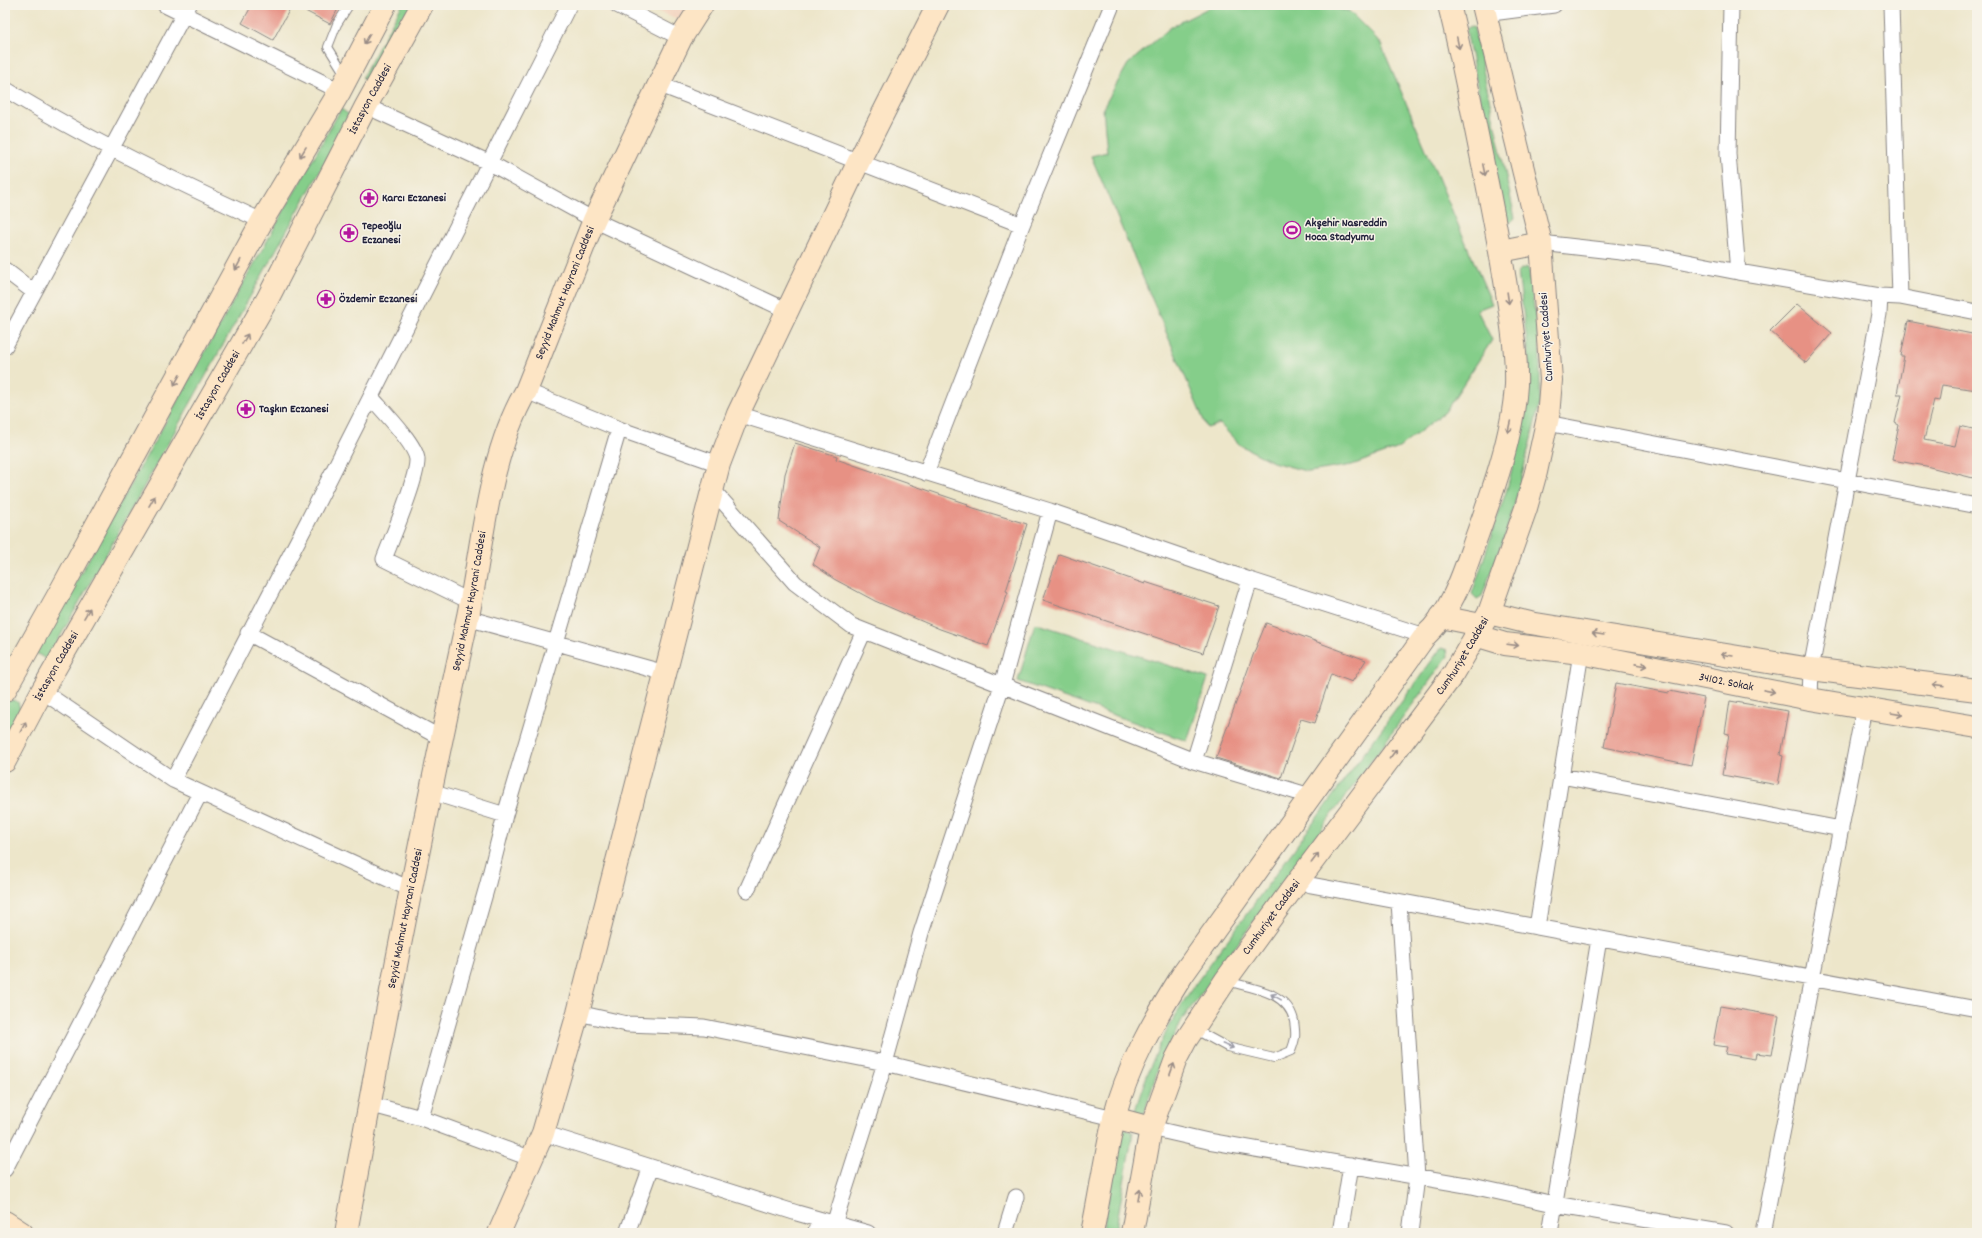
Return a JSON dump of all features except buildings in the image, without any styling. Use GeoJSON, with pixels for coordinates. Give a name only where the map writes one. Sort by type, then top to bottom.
{"type":"FeatureCollection","features":[{"type":"Feature","properties":{"kind":"main road"},"geometry":{"type":"LineString","coordinates":[[42,691],[8,678],[60,592],[262,221],[343,84],[385,5]]}},
{"type":"Feature","properties":{"kind":"main road","name":"İstasyon Caddesi"},"geometry":{"type":"LineString","coordinates":[[5,761],[42,691],[268,298],[366,106],[422,5]]}},
{"type":"Feature","properties":{"kind":"main road","name":"Seyyid Mahmut Hayrani Caddesi"},"geometry":{"type":"LineString","coordinates":[[346,1233],[369,1104],[441,738],[502,449],[516,408],[526,391],[594,220],[680,38],[702,5]]}},
{"type":"Feature","properties":{"kind":"main road"},"geometry":{"type":"LineString","coordinates":[[499,1233],[543,1133],[578,1013],[719,464],[738,414],[859,161],[938,5]]}},
{"type":"Feature","properties":{"kind":"main road"},"geometry":{"type":"LineString","coordinates":[[1092,1233],[1114,1118],[1137,1055],[1162,1007],[1183,974],[1310,796],[1425,636],[1436,626],[1442,617],[1459,584],[1486,511],[1511,416],[1516,369],[1501,251],[1451,13],[1483,10]]}},
{"type":"Feature","properties":{"kind":"main road","name":"Cumhuriyet Caddesi"},"geometry":{"type":"LineString","coordinates":[[1132,1233],[1151,1128],[1176,1059],[1193,1029],[1225,981],[1454,673],[1482,624],[1526,508],[1547,423],[1551,380],[1540,243],[1483,10]]}},
{"type":"Feature","properties":{"kind":"main road"},"geometry":{"type":"LineString","coordinates":[[1501,251],[1540,243]]}},
{"type":"Feature","properties":{"kind":"main road"},"geometry":{"type":"LineString","coordinates":[[1442,617],[1482,624],[1530,623],[1811,669],[1977,690]]}},
{"type":"Feature","properties":{"kind":"main road","name":"34102. Sokak"},"geometry":{"type":"LineString","coordinates":[[1482,624],[1505,644],[1581,653],[1810,699],[1977,727]]}},
{"type":"Feature","properties":{"kind":"main road"},"geometry":{"type":"LineString","coordinates":[[1114,1118],[1151,1128]]}},
{"type":"Feature","properties":{"kind":"main road"},"geometry":{"type":"LineString","coordinates":[[5,1222],[22,1233]]}},
{"type":"Feature","properties":{"kind":"street"},"geometry":{"type":"LineString","coordinates":[[165,5],[186,10],[343,84]]}},
{"type":"Feature","properties":{"kind":"street"},"geometry":{"type":"LineString","coordinates":[[173,780],[371,397],[569,5]]}},
{"type":"Feature","properties":{"kind":"street"},"geometry":{"type":"LineString","coordinates":[[618,5],[680,38]]}},
{"type":"Feature","properties":{"kind":"street"},"geometry":{"type":"LineString","coordinates":[[926,473],[1022,225],[1112,5]]}},
{"type":"Feature","properties":{"kind":"street"},"geometry":{"type":"LineString","coordinates":[[1483,10],[1554,5]]}},
{"type":"Feature","properties":{"kind":"street"},"geometry":{"type":"LineString","coordinates":[[1731,5],[1728,154],[1738,272]]}},
{"type":"Feature","properties":{"kind":"street"},"geometry":{"type":"LineString","coordinates":[[1891,5],[1900,297]]}},
{"type":"Feature","properties":{"kind":"street"},"geometry":{"type":"LineString","coordinates":[[5,346],[186,10]]}},
{"type":"Feature","properties":{"kind":"street"},"geometry":{"type":"LineString","coordinates":[[658,84],[1022,225]]}},
{"type":"Feature","properties":{"kind":"street"},"geometry":{"type":"LineString","coordinates":[[5,90],[111,148],[176,181],[262,221]]}},
{"type":"Feature","properties":{"kind":"street"},"geometry":{"type":"LineString","coordinates":[[366,106],[490,163],[594,220],[788,311]]}},
{"type":"Feature","properties":{"kind":"street"},"geometry":{"type":"LineString","coordinates":[[1540,243],[1656,256],[1738,272],[1880,296],[1900,297],[1977,312]]}},
{"type":"Feature","properties":{"kind":"street"},"geometry":{"type":"LineString","coordinates":[[5,270],[34,292]]}},
{"type":"Feature","properties":{"kind":"street"},"geometry":{"type":"LineString","coordinates":[[1810,699],[1811,669],[1879,314],[1880,296]]}},
{"type":"Feature","properties":{"kind":"street"},"geometry":{"type":"LineString","coordinates":[[526,391],[619,429],[719,464]]}},
{"type":"Feature","properties":{"kind":"street"},"geometry":{"type":"LineString","coordinates":[[371,397],[407,439],[417,458],[415,474],[384,559],[469,610],[555,641],[665,672]]}},
{"type":"Feature","properties":{"kind":"street"},"geometry":{"type":"LineString","coordinates":[[738,414],[1050,511],[1250,580],[1425,636]]}},
{"type":"Feature","properties":{"kind":"street"},"geometry":{"type":"LineString","coordinates":[[1547,423],[1977,506]]}},
{"type":"Feature","properties":{"kind":"street"},"geometry":{"type":"LineString","coordinates":[[422,1118],[486,890],[505,815],[555,641],[619,429]]}},
{"type":"Feature","properties":{"kind":"street"},"geometry":{"type":"LineString","coordinates":[[712,490],[795,583],[852,626],[1194,761],[1310,796]]}},
{"type":"Feature","properties":{"kind":"street"},"geometry":{"type":"LineString","coordinates":[[834,1224],[885,1062],[921,933],[1002,685],[1050,511]]}},
{"type":"Feature","properties":{"kind":"street"},"geometry":{"type":"LineString","coordinates":[[1194,761],[1250,580]]}},
{"type":"Feature","properties":{"kind":"street"},"geometry":{"type":"LineString","coordinates":[[747,890],[864,631]]}},
{"type":"Feature","properties":{"kind":"street"},"geometry":{"type":"LineString","coordinates":[[248,633],[441,738]]}},
{"type":"Feature","properties":{"kind":"street"},"geometry":{"type":"LineString","coordinates":[[1536,927],[1581,653]]}},
{"type":"Feature","properties":{"kind":"street"},"geometry":{"type":"LineString","coordinates":[[42,691],[173,780],[412,890]]}},
{"type":"Feature","properties":{"kind":"street"},"geometry":{"type":"LineString","coordinates":[[1763,1233],[1864,708]]}},
{"type":"Feature","properties":{"kind":"street"},"geometry":{"type":"LineString","coordinates":[[1561,776],[1841,829]]}},
{"type":"Feature","properties":{"kind":"street"},"geometry":{"type":"LineString","coordinates":[[5,1169],[200,792]]}},
{"type":"Feature","properties":{"kind":"street"},"geometry":{"type":"LineString","coordinates":[[431,792],[505,815]]}},
{"type":"Feature","properties":{"kind":"street"},"geometry":{"type":"LineString","coordinates":[[1299,880],[1311,885],[1400,902],[1977,1009]]}},
{"type":"Feature","properties":{"kind":"street"},"geometry":{"type":"LineString","coordinates":[[1400,902],[1417,1177],[1410,1233]]}},
{"type":"Feature","properties":{"kind":"street"},"geometry":{"type":"LineString","coordinates":[[1550,1233],[1598,939]]}},
{"type":"Feature","properties":{"kind":"street"},"geometry":{"type":"LineString","coordinates":[[578,1013],[627,1024],[704,1027],[885,1062],[1114,1118]]}},
{"type":"Feature","properties":{"kind":"street"},"geometry":{"type":"LineString","coordinates":[[369,1104],[422,1118],[532,1159]]}},
{"type":"Feature","properties":{"kind":"street"},"geometry":{"type":"LineString","coordinates":[[1151,1128],[1208,1141],[1417,1177],[1554,1204],[1726,1233]]}},
{"type":"Feature","properties":{"kind":"street"},"geometry":{"type":"LineString","coordinates":[[543,1133],[651,1167],[817,1226],[834,1224],[868,1233]]}},
{"type":"Feature","properties":{"kind":"street"},"geometry":{"type":"LineString","coordinates":[[1340,1233],[1351,1166]]}},
{"type":"Feature","properties":{"kind":"street"},"geometry":{"type":"LineString","coordinates":[[627,1233],[651,1167]]}},
{"type":"Feature","properties":{"kind":"street"},"geometry":{"type":"LineString","coordinates":[[1005,1233],[1016,1197]]}},
{"type":"Feature","properties":{"kind":"lane"},"geometry":{"type":"LineString","coordinates":[[343,84],[328,47],[337,24],[349,5]]}},
{"type":"Feature","properties":{"kind":"lane"},"geometry":{"type":"LineString","coordinates":[[1193,1029],[1227,1047],[1274,1058],[1291,1051],[1297,1037],[1293,1016],[1285,1002],[1270,993],[1225,981]]}},
{"type":"Feature","properties":{"kind":"shaded area"},"geometry":{"type":"Polygon","coordinates":[[[643,5],[693,5],[683,22],[643,5]]]}},
{"type":"Feature","properties":{"kind":"green space"},"geometry":{"type":"Polygon","coordinates":[[[402,5],[415,5],[371,84],[362,78],[402,5]]]}},
{"type":"Feature","properties":{"kind":"green space","name":"Akşehir Nasreddin Hoca Stadyumu"},"geometry":{"type":"Polygon","coordinates":[[[1214,5],[1317,5],[1349,11],[1380,42],[1492,304],[1477,310],[1492,340],[1445,412],[1399,448],[1352,465],[1309,472],[1273,462],[1240,445],[1220,424],[1207,428],[1091,156],[1107,152],[1103,108],[1128,64],[1171,27],[1214,5]]]}},
{"type":"Feature","properties":{"kind":"green space"},"geometry":{"type":"Polygon","coordinates":[[[1471,26],[1474,28],[1515,218],[1510,223],[1504,221],[1466,29],[1471,26]]]}},
{"type":"Feature","properties":{"kind":"green space"},"geometry":{"type":"Polygon","coordinates":[[[341,109],[351,116],[47,660],[36,653],[341,109]]]}},
{"type":"Feature","properties":{"kind":"green space"},"geometry":{"type":"Polygon","coordinates":[[[1527,267],[1529,271],[1540,351],[1540,402],[1518,492],[1505,535],[1482,596],[1477,599],[1472,594],[1507,489],[1530,391],[1529,357],[1518,272],[1527,267]]]}},
{"type":"Feature","properties":{"kind":"green space"},"geometry":{"type":"Polygon","coordinates":[[[1035,623],[1208,678],[1187,741],[1018,681],[1035,623]]]}},
{"type":"Feature","properties":{"kind":"green space"},"geometry":{"type":"Polygon","coordinates":[[[1441,648],[1447,650],[1448,656],[1182,1020],[1159,1066],[1143,1117],[1134,1114],[1151,1065],[1172,1021],[1191,990],[1441,648]]]}},
{"type":"Feature","properties":{"kind":"green space"},"geometry":{"type":"Polygon","coordinates":[[[13,700],[18,702],[20,709],[5,735],[5,706],[8,701],[13,700]]]}},
{"type":"Feature","properties":{"kind":"green space"},"geometry":{"type":"Polygon","coordinates":[[[1124,1129],[1133,1132],[1115,1233],[1102,1233],[1121,1132],[1124,1129]]]}},
{"type":"Feature","properties":{"kind":"place","name":"Karcı Eczanesi"},"geometry":{"type":"Point","coordinates":[369,198]}},
{"type":"Feature","properties":{"kind":"place","name":"Akşehir Nasreddin Hoca Stadyumu"},"geometry":{"type":"Point","coordinates":[1292,230]}},
{"type":"Feature","properties":{"kind":"place","name":"Tepeoğlu Eczanesi"},"geometry":{"type":"Point","coordinates":[349,233]}},
{"type":"Feature","properties":{"kind":"place","name":"Özdemir Eczanesi"},"geometry":{"type":"Point","coordinates":[326,299]}},
{"type":"Feature","properties":{"kind":"place","name":"Taşkın Eczanesi"},"geometry":{"type":"Point","coordinates":[246,409]}}]}
